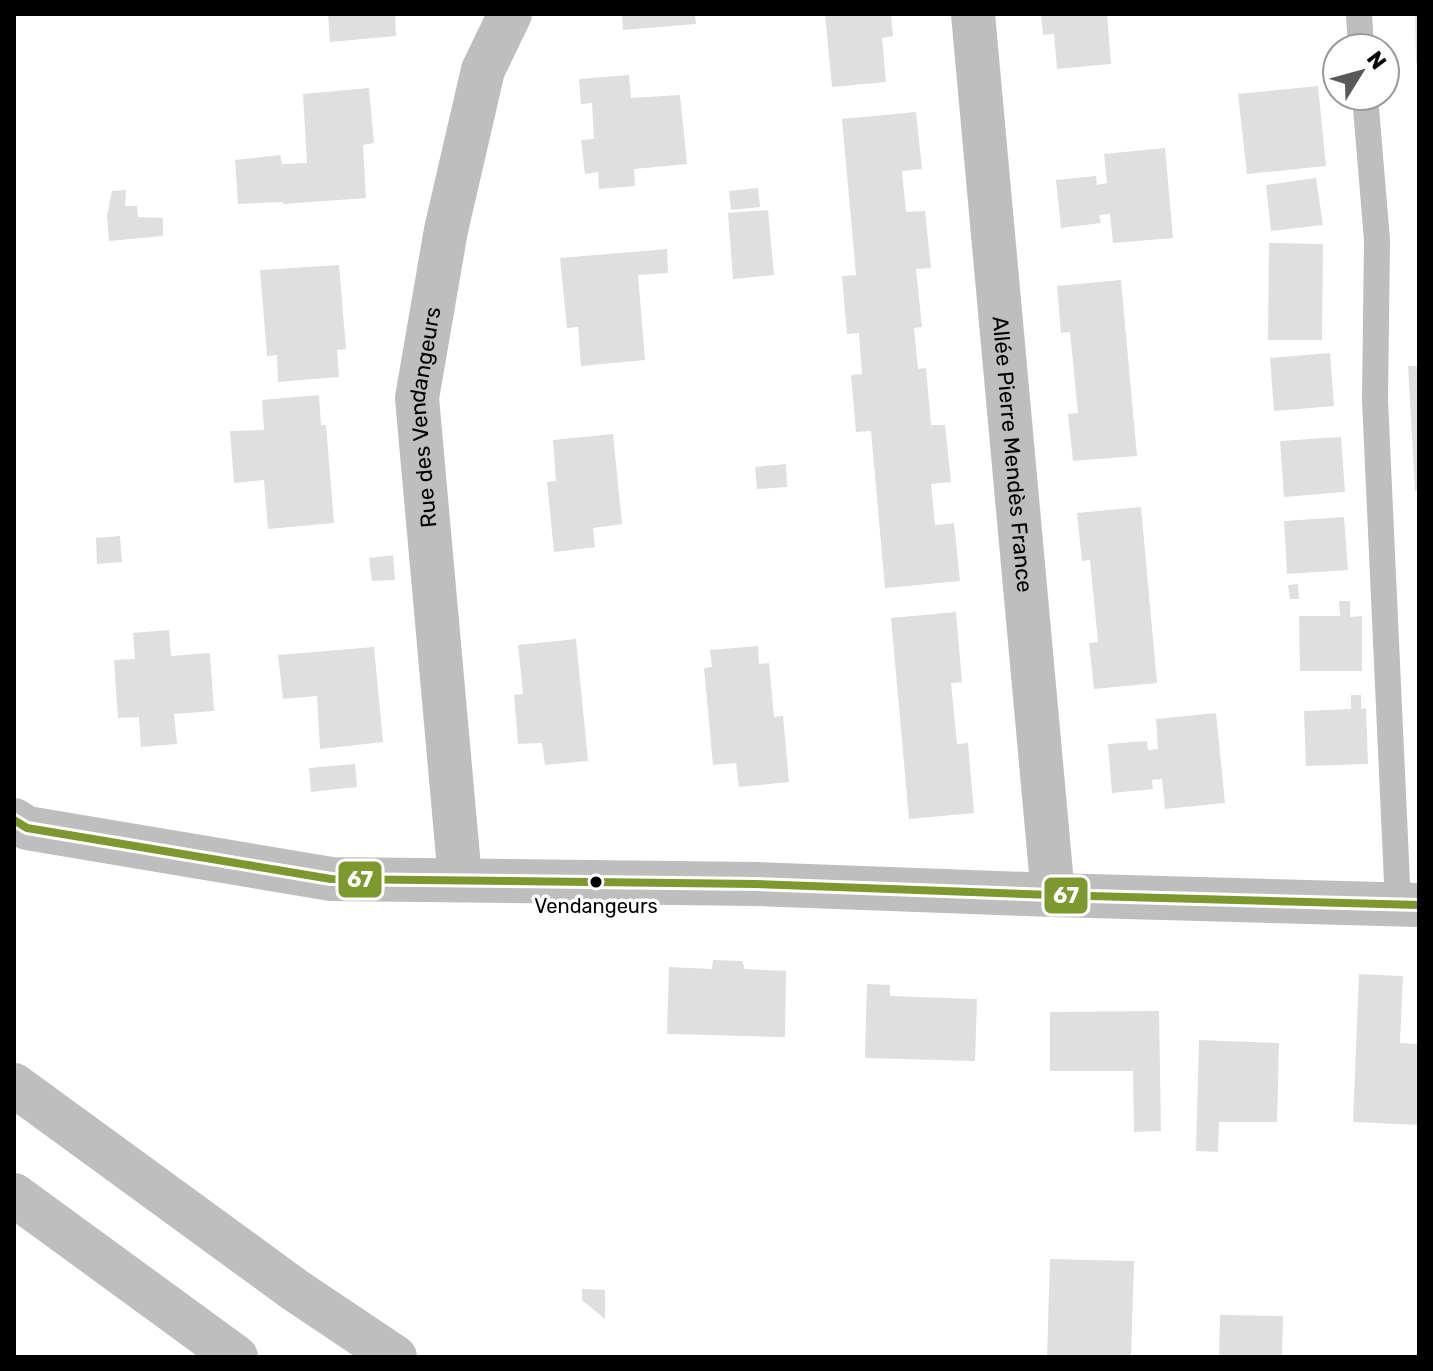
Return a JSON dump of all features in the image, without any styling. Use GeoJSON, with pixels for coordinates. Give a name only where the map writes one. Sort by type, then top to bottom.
{"type":"FeatureCollection","features":[{"type":"Feature","properties":{"kind":"main road","name":"Rue des Vendangeurs"},"geometry":{"type":"LineString","coordinates":[[460,879],[417,398],[446,230],[483,70],[510,14]]}},
{"type":"Feature","properties":{"kind":"main road","name":"Allée Pierre Mendès France"},"geometry":{"type":"LineString","coordinates":[[973,14],[1053,895]]}},
{"type":"Feature","properties":{"kind":"main road"},"geometry":{"type":"LineString","coordinates":[[14,820],[27,828],[331,879],[755,884],[1408,904]]}},
{"type":"Feature","properties":{"kind":"main road"},"geometry":{"type":"LineString","coordinates":[[14,1085],[295,1290],[395,1357]]}},
{"type":"Feature","properties":{"kind":"main road"},"geometry":{"type":"LineString","coordinates":[[14,1195],[236,1357]]}},
{"type":"Feature","properties":{"kind":"lane"},"geometry":{"type":"LineString","coordinates":[[1366,112],[1377,240],[1375,400],[1408,904]]}},
{"type":"Feature","properties":{"kind":"building"},"geometry":{"type":"Polygon","coordinates":[[[328,14],[395,14],[396,36],[330,42],[328,14]]]}},
{"type":"Feature","properties":{"kind":"building"},"geometry":{"type":"Polygon","coordinates":[[[622,14],[695,14],[696,24],[623,30],[622,14]]]}},
{"type":"Feature","properties":{"kind":"building"},"geometry":{"type":"Polygon","coordinates":[[[825,14],[891,14],[893,36],[882,38],[886,82],[832,87],[825,14]]]}},
{"type":"Feature","properties":{"kind":"building"},"geometry":{"type":"Polygon","coordinates":[[[1041,14],[1107,14],[1111,64],[1057,69],[1054,34],[1043,35],[1041,14]]]}},
{"type":"Feature","properties":{"kind":"building"},"geometry":{"type":"Polygon","coordinates":[[[1415,14],[1419,14],[1419,63],[1416,63],[1415,14]]]}},
{"type":"Feature","properties":{"kind":"building"},"geometry":{"type":"Polygon","coordinates":[[[629,75],[631,98],[680,95],[687,164],[634,169],[635,186],[599,189],[598,172],[585,174],[581,140],[594,139],[592,103],[581,104],[579,79],[629,75]]]}},
{"type":"Feature","properties":{"kind":"building"},"geometry":{"type":"Polygon","coordinates":[[[1318,86],[1326,166],[1247,174],[1238,94],[1318,86]]]}},
{"type":"Feature","properties":{"kind":"building"},"geometry":{"type":"Polygon","coordinates":[[[369,88],[374,143],[363,145],[366,198],[238,204],[235,160],[280,155],[282,164],[307,163],[303,94],[369,88]]]}},
{"type":"Feature","properties":{"kind":"building"},"geometry":{"type":"Polygon","coordinates":[[[916,112],[922,169],[902,171],[906,212],[925,211],[931,268],[916,269],[922,327],[914,328],[918,369],[926,368],[931,425],[945,425],[951,482],[931,484],[935,525],[954,523],[960,581],[885,588],[871,431],[856,432],[851,375],[862,374],[859,333],[847,334],[842,276],[856,275],[842,119],[916,112]]]}},
{"type":"Feature","properties":{"kind":"building"},"geometry":{"type":"Polygon","coordinates":[[[1165,148],[1173,238],[1113,243],[1110,214],[1099,215],[1101,223],[1061,228],[1056,180],[1096,176],[1097,185],[1107,183],[1104,154],[1165,148]]]}},
{"type":"Feature","properties":{"kind":"building"},"geometry":{"type":"Polygon","coordinates":[[[1316,178],[1323,225],[1271,231],[1266,185],[1316,178]]]}},
{"type":"Feature","properties":{"kind":"building"},"geometry":{"type":"Polygon","coordinates":[[[758,188],[760,207],[731,210],[729,191],[758,188]]]}},
{"type":"Feature","properties":{"kind":"building"},"geometry":{"type":"Polygon","coordinates":[[[126,190],[125,206],[137,206],[138,217],[163,218],[163,236],[109,241],[107,216],[112,191],[126,190]]]}},
{"type":"Feature","properties":{"kind":"building"},"geometry":{"type":"Polygon","coordinates":[[[768,210],[774,275],[733,279],[728,213],[768,210]]]}},
{"type":"Feature","properties":{"kind":"building"},"geometry":{"type":"Polygon","coordinates":[[[1269,243],[1323,244],[1322,340],[1268,340],[1269,243]]]}},
{"type":"Feature","properties":{"kind":"building"},"geometry":{"type":"Polygon","coordinates":[[[667,249],[668,273],[638,275],[645,360],[581,366],[578,327],[567,328],[560,258],[667,249]]]}},
{"type":"Feature","properties":{"kind":"building"},"geometry":{"type":"Polygon","coordinates":[[[339,265],[346,349],[337,350],[339,377],[278,382],[277,355],[267,356],[260,270],[339,265]]]}},
{"type":"Feature","properties":{"kind":"building"},"geometry":{"type":"Polygon","coordinates":[[[1121,280],[1137,456],[1073,461],[1068,414],[1078,413],[1070,332],[1061,333],[1057,286],[1121,280]]]}},
{"type":"Feature","properties":{"kind":"building"},"geometry":{"type":"Polygon","coordinates":[[[1330,353],[1334,406],[1274,411],[1270,358],[1330,353]]]}},
{"type":"Feature","properties":{"kind":"building"},"geometry":{"type":"Polygon","coordinates":[[[1408,366],[1419,366],[1419,490],[1415,491],[1408,366]]]}},
{"type":"Feature","properties":{"kind":"building"},"geometry":{"type":"Polygon","coordinates":[[[319,395],[321,425],[326,425],[334,523],[268,529],[264,480],[234,483],[230,431],[264,430],[262,400],[319,395]]]}},
{"type":"Feature","properties":{"kind":"building"},"geometry":{"type":"Polygon","coordinates":[[[613,434],[622,524],[593,528],[595,547],[554,552],[547,482],[556,481],[553,440],[613,434]]]}},
{"type":"Feature","properties":{"kind":"building"},"geometry":{"type":"Polygon","coordinates":[[[1341,437],[1345,492],[1284,497],[1280,441],[1341,437]]]}},
{"type":"Feature","properties":{"kind":"building"},"geometry":{"type":"Polygon","coordinates":[[[786,464],[787,487],[757,489],[755,467],[786,464]]]}},
{"type":"Feature","properties":{"kind":"building"},"geometry":{"type":"Polygon","coordinates":[[[1141,507],[1157,683],[1094,689],[1089,643],[1098,642],[1090,560],[1082,561],[1077,513],[1141,507]]]}},
{"type":"Feature","properties":{"kind":"building"},"geometry":{"type":"Polygon","coordinates":[[[1344,517],[1348,570],[1287,574],[1284,521],[1344,517]]]}},
{"type":"Feature","properties":{"kind":"building"},"geometry":{"type":"Polygon","coordinates":[[[120,536],[122,562],[97,564],[96,538],[120,536]]]}},
{"type":"Feature","properties":{"kind":"building"},"geometry":{"type":"Polygon","coordinates":[[[393,555],[395,580],[372,581],[369,558],[393,555]]]}},
{"type":"Feature","properties":{"kind":"building"},"geometry":{"type":"Polygon","coordinates":[[[1298,584],[1299,599],[1290,599],[1288,585],[1298,584]]]}},
{"type":"Feature","properties":{"kind":"building"},"geometry":{"type":"Polygon","coordinates":[[[1339,601],[1350,601],[1350,617],[1362,616],[1362,671],[1300,671],[1299,616],[1340,616],[1339,601]]]}},
{"type":"Feature","properties":{"kind":"building"},"geometry":{"type":"Polygon","coordinates":[[[956,612],[962,682],[951,683],[957,744],[968,743],[974,813],[909,819],[891,618],[956,612]]]}},
{"type":"Feature","properties":{"kind":"building"},"geometry":{"type":"Polygon","coordinates":[[[169,630],[171,656],[210,653],[214,711],[174,714],[177,744],[141,747],[139,717],[118,718],[114,660],[135,659],[133,633],[169,630]]]}},
{"type":"Feature","properties":{"kind":"building"},"geometry":{"type":"Polygon","coordinates":[[[576,639],[588,761],[545,765],[542,743],[518,744],[514,695],[523,694],[518,645],[576,639]]]}},
{"type":"Feature","properties":{"kind":"building"},"geometry":{"type":"Polygon","coordinates":[[[758,646],[759,664],[769,663],[774,717],[783,716],[789,782],[739,787],[736,763],[713,765],[704,668],[712,667],[710,650],[758,646]]]}},
{"type":"Feature","properties":{"kind":"building"},"geometry":{"type":"Polygon","coordinates":[[[374,647],[383,742],[320,749],[317,696],[283,699],[278,655],[374,647]]]}},
{"type":"Feature","properties":{"kind":"building"},"geometry":{"type":"Polygon","coordinates":[[[1351,695],[1361,695],[1361,709],[1366,708],[1368,764],[1306,766],[1304,711],[1351,709],[1351,695]]]}},
{"type":"Feature","properties":{"kind":"building"},"geometry":{"type":"Polygon","coordinates":[[[1216,713],[1225,803],[1165,809],[1162,779],[1152,780],[1153,789],[1112,793],[1108,744],[1147,741],[1148,750],[1158,749],[1156,719],[1216,713]]]}},
{"type":"Feature","properties":{"kind":"building"},"geometry":{"type":"Polygon","coordinates":[[[355,764],[357,787],[311,792],[309,768],[355,764]]]}},
{"type":"Feature","properties":{"kind":"building"},"geometry":{"type":"Polygon","coordinates":[[[713,960],[742,961],[745,969],[786,971],[785,1037],[667,1034],[669,967],[712,969],[713,960]]]}},
{"type":"Feature","properties":{"kind":"building"},"geometry":{"type":"Polygon","coordinates":[[[1359,974],[1403,976],[1400,1043],[1419,1044],[1419,1125],[1353,1122],[1359,974]]]}},
{"type":"Feature","properties":{"kind":"building"},"geometry":{"type":"Polygon","coordinates":[[[867,984],[890,985],[890,996],[977,999],[975,1061],[865,1058],[867,984]]]}},
{"type":"Feature","properties":{"kind":"building"},"geometry":{"type":"Polygon","coordinates":[[[1159,1011],[1161,1131],[1134,1132],[1133,1071],[1050,1071],[1050,1012],[1159,1011]]]}},
{"type":"Feature","properties":{"kind":"building"},"geometry":{"type":"Polygon","coordinates":[[[1199,1040],[1279,1043],[1277,1122],[1219,1122],[1218,1152],[1196,1151],[1199,1040]]]}},
{"type":"Feature","properties":{"kind":"building"},"geometry":{"type":"Polygon","coordinates":[[[1050,1259],[1134,1261],[1131,1357],[1047,1357],[1050,1259]]]}},
{"type":"Feature","properties":{"kind":"building"},"geometry":{"type":"Polygon","coordinates":[[[582,1289],[605,1290],[605,1319],[582,1300],[582,1289]]]}},
{"type":"Feature","properties":{"kind":"building"},"geometry":{"type":"Polygon","coordinates":[[[1220,1315],[1283,1316],[1282,1357],[1219,1357],[1220,1315]]]}},
{"type":"Feature","properties":{"kind":"transit line","name":"67"},"geometry":{"type":"LineString","coordinates":[[14,820],[27,828],[331,879],[755,884],[1419,905]]}},
{"type":"Feature","properties":{"kind":"place","name":"Vendangeurs"},"geometry":{"type":"Point","coordinates":[596,882]}}]}
